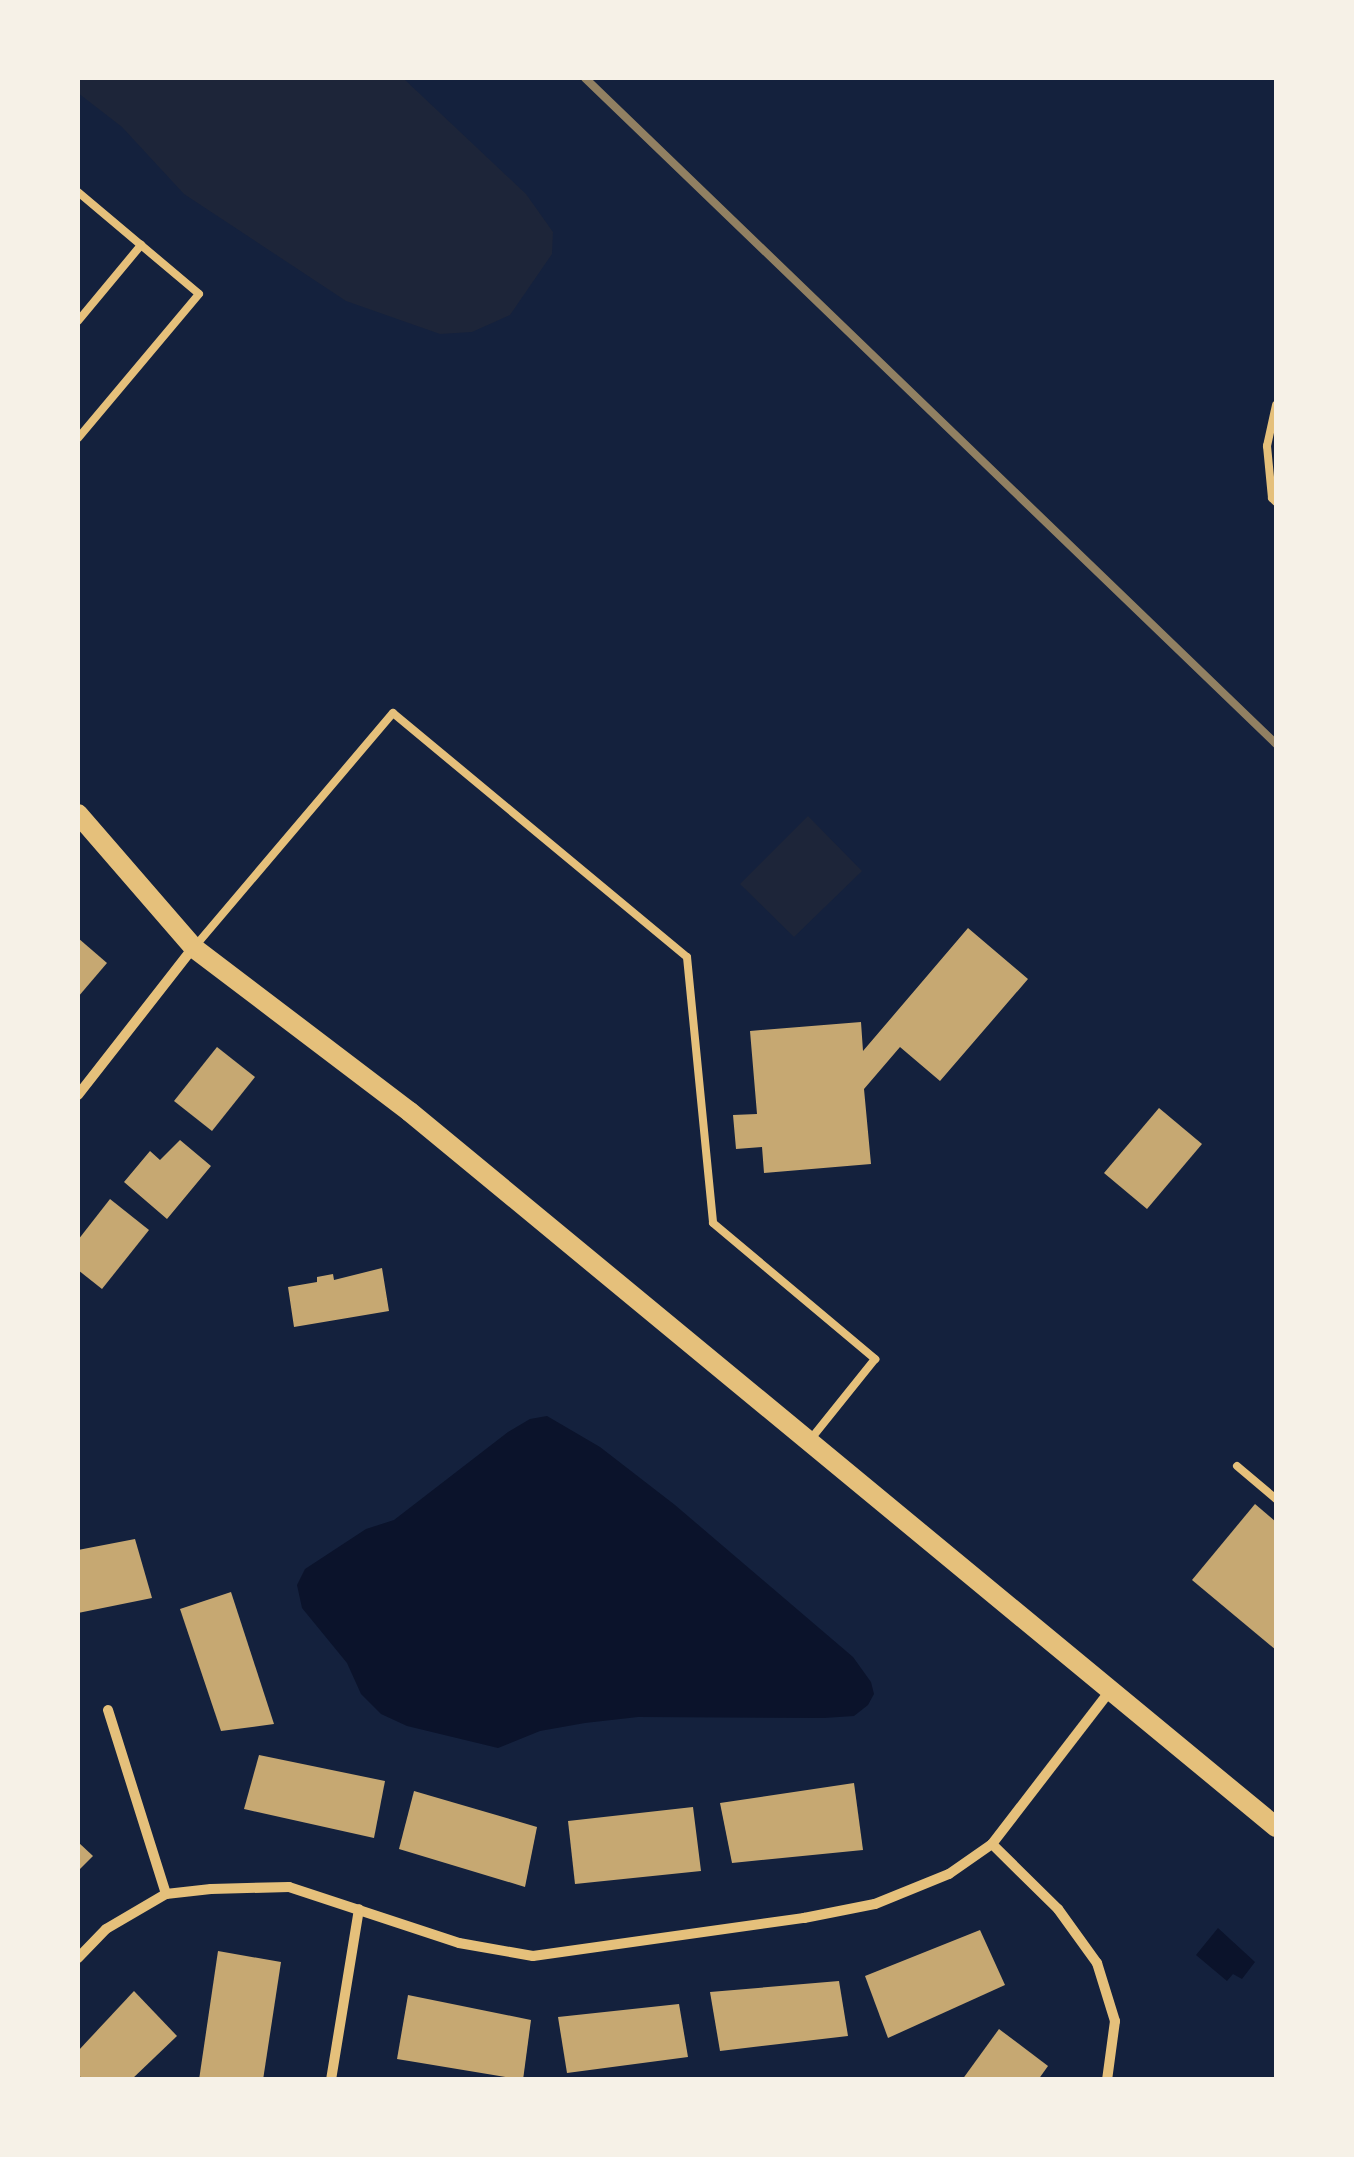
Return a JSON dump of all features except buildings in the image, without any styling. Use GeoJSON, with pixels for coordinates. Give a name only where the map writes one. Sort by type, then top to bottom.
{"type":"FeatureCollection","features":[{"type":"Feature","properties":{"kind":"main road"},"geometry":{"type":"LineString","coordinates":[[78,814],[194,948],[410,1112],[1276,1827]]}},
{"type":"Feature","properties":{"kind":"street"},"geometry":{"type":"LineString","coordinates":[[78,1094],[194,948]]}},
{"type":"Feature","properties":{"kind":"street"},"geometry":{"type":"LineString","coordinates":[[78,1958],[106,1929],[166,1894],[289,1887],[459,1943],[533,1956],[804,1918],[874,1904],[949,1874],[992,1844],[1110,1692]]}},
{"type":"Feature","properties":{"kind":"street"},"geometry":{"type":"LineString","coordinates":[[108,1710],[166,1894]]}},
{"type":"Feature","properties":{"kind":"street"},"geometry":{"type":"LineString","coordinates":[[992,1844],[1058,1909],[1097,1963],[1115,2022],[1107,2080]]}},
{"type":"Feature","properties":{"kind":"street"},"geometry":{"type":"LineString","coordinates":[[331,2080],[359,1909]]}},
{"type":"Feature","properties":{"kind":"lane"},"geometry":{"type":"LineString","coordinates":[[78,192],[198,294],[78,438]]}},
{"type":"Feature","properties":{"kind":"lane"},"geometry":{"type":"LineString","coordinates":[[78,321],[141,245]]}},
{"type":"Feature","properties":{"kind":"lane"},"geometry":{"type":"LineString","coordinates":[[1274,500],[1267,446],[1276,405]]}},
{"type":"Feature","properties":{"kind":"lane"},"geometry":{"type":"LineString","coordinates":[[194,948],[393,713],[687,957],[714,1223],[875,1358],[810,1440]]}},
{"type":"Feature","properties":{"kind":"lane"},"geometry":{"type":"LineString","coordinates":[[1237,1466],[1276,1499]]}},
{"type":"Feature","properties":{"kind":"shaded area"},"geometry":{"type":"Polygon","coordinates":[[[78,78],[403,78],[526,194],[553,232],[552,254],[510,315],[472,332],[440,334],[346,301],[184,194],[122,127],[78,93],[78,78]]]}},
{"type":"Feature","properties":{"kind":"shaded area"},"geometry":{"type":"Polygon","coordinates":[[[808,816],[862,871],[794,937],[740,884],[808,816]]]}},
{"type":"Feature","properties":{"kind":"shaded area"},"geometry":{"type":"Polygon","coordinates":[[[547,1416],[600,1447],[675,1505],[853,1657],[871,1682],[874,1694],[868,1705],[854,1716],[824,1718],[638,1717],[585,1723],[540,1731],[498,1748],[407,1726],[381,1714],[361,1694],[347,1663],[302,1608],[297,1585],[305,1569],[366,1529],[394,1520],[508,1432],[530,1419],[547,1416]]]}},
{"type":"Feature","properties":{"kind":"shaded area"},"geometry":{"type":"Polygon","coordinates":[[[1218,1928],[1255,1962],[1242,1979],[1233,1974],[1227,1981],[1196,1955],[1218,1928]]]}},
{"type":"Feature","properties":{"kind":"railway"},"geometry":{"type":"LineString","coordinates":[[585,78],[1276,744]]}}]}
